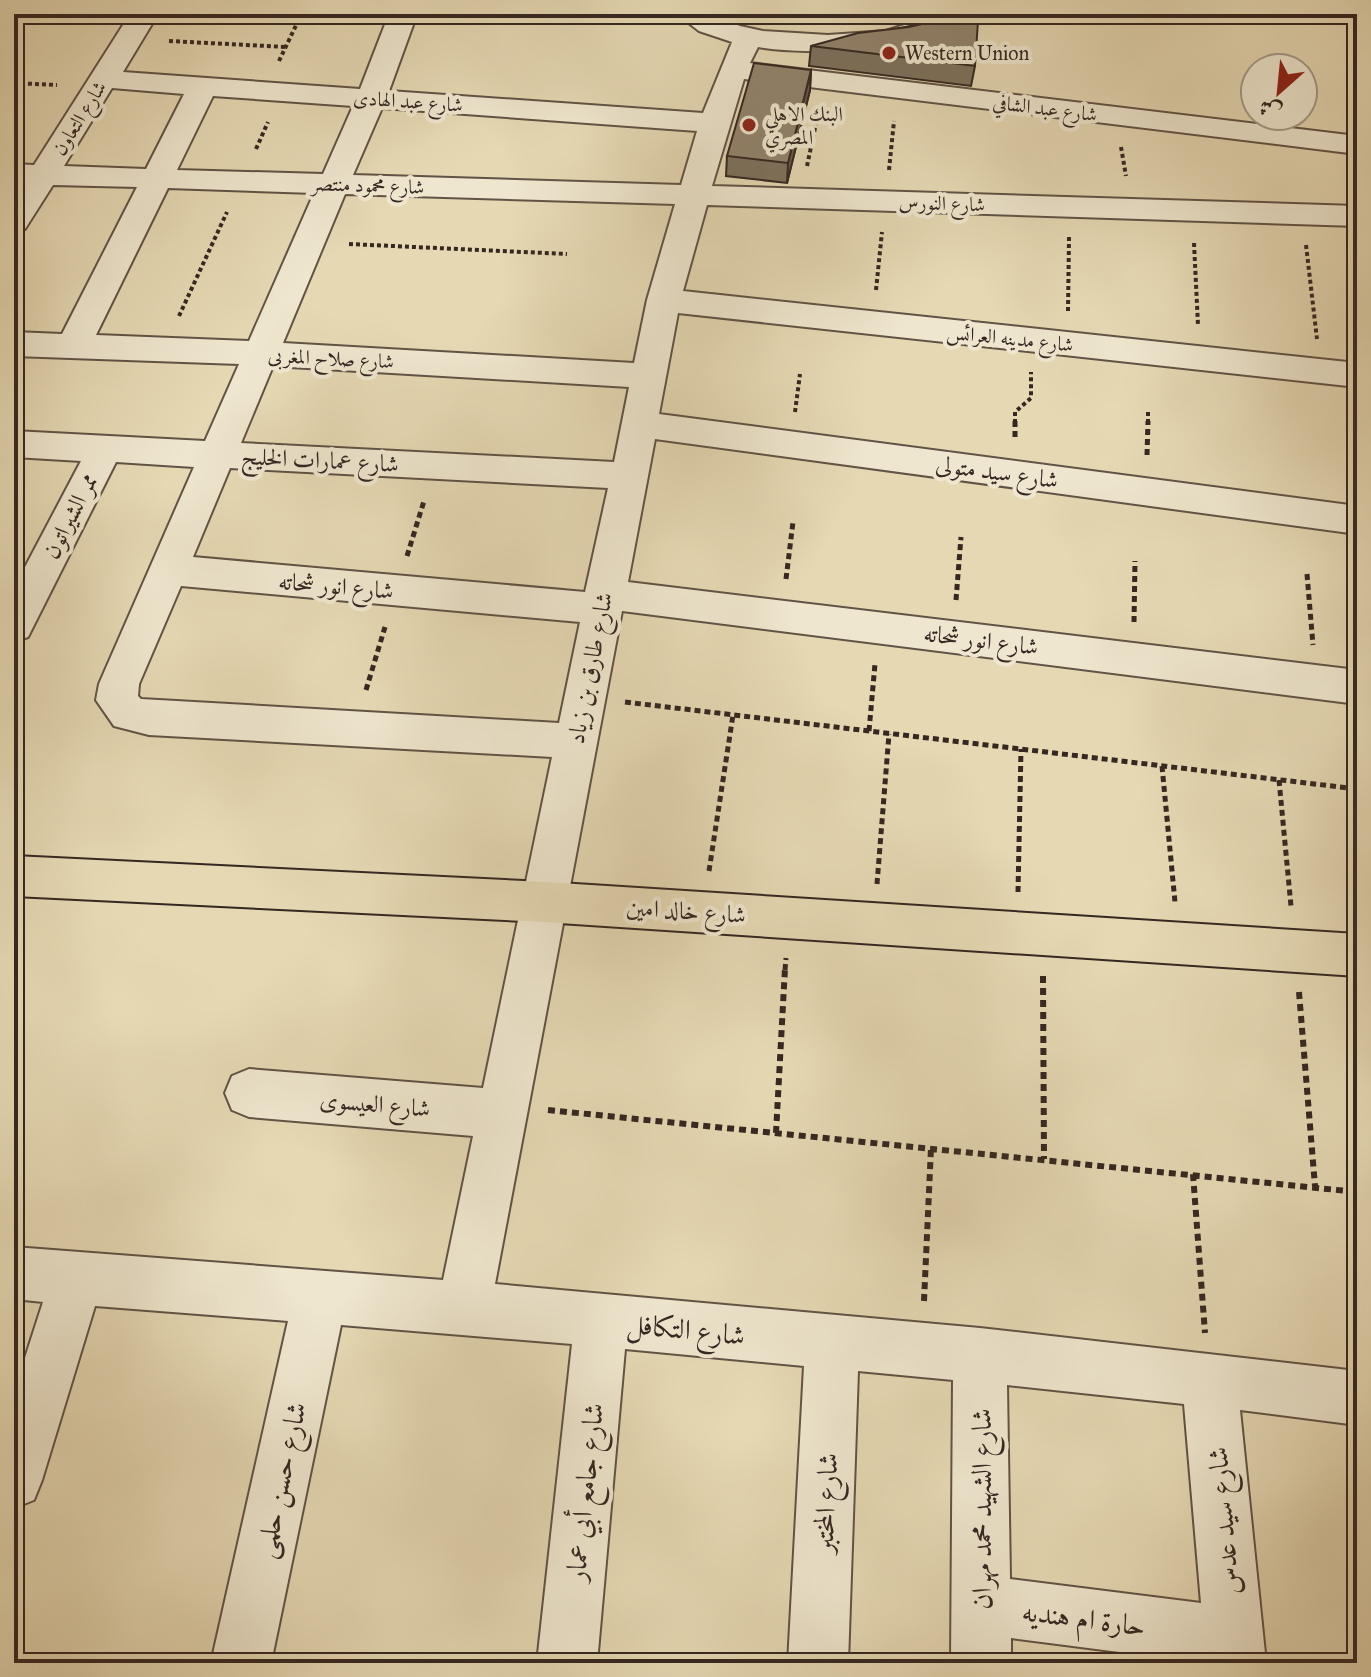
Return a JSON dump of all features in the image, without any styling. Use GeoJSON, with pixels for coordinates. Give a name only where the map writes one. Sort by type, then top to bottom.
{"type":"FeatureCollection","features":[{"type":"Feature","properties":{"kind":"main road","name":"شارع خالد امين"},"geometry":{"type":"LineString","coordinates":[[14,876],[544,902],[1357,955]]}},
{"type":"Feature","properties":{"kind":"street"},"geometry":{"type":"LineString","coordinates":[[403,14],[371,98],[167,570],[117,691],[117,700],[129,714],[149,718],[575,741]]}},
{"type":"Feature","properties":{"kind":"street"},"geometry":{"type":"LineString","coordinates":[[691,14],[719,29],[741,53],[826,43],[868,42],[940,25],[960,14]]}},
{"type":"Feature","properties":{"kind":"street","name":"شارع التعاون"},"geometry":{"type":"LineString","coordinates":[[14,222],[29,174],[103,79],[136,26]]}},
{"type":"Feature","properties":{"kind":"street","name":"شارع عبد الشافي"},"geometry":{"type":"LineString","coordinates":[[741,53],[825,81],[1357,145]]}},
{"type":"Feature","properties":{"kind":"street","name":"شارع طارق بن زياد"},"geometry":{"type":"LineString","coordinates":[[464,1308],[647,376],[692,195],[714,123],[741,53]]}},
{"type":"Feature","properties":{"kind":"street","name":"شارع عبد الهادى"},"geometry":{"type":"LineString","coordinates":[[103,79],[714,123]]}},
{"type":"Feature","properties":{"kind":"street"},"geometry":{"type":"LineString","coordinates":[[73,347],[203,86]]}},
{"type":"Feature","properties":{"kind":"street","name":"شارع محمود منتصر"},"geometry":{"type":"LineString","coordinates":[[29,174],[692,195]]}},
{"type":"Feature","properties":{"kind":"street","name":"شارع النورس"},"geometry":{"type":"LineString","coordinates":[[692,195],[1357,216]]}},
{"type":"Feature","properties":{"kind":"street","name":"شارع النورس"},"geometry":{"type":"LineString","coordinates":[[1192,211],[1357,246]]}},
{"type":"Feature","properties":{"kind":"street","name":"شارع مدينه العرائس"},"geometry":{"type":"LineString","coordinates":[[664,300],[1357,375]]}},
{"type":"Feature","properties":{"kind":"street","name":"شارع صلاح المغربى"},"geometry":{"type":"LineString","coordinates":[[14,344],[260,353],[647,376]]}},
{"type":"Feature","properties":{"kind":"street","name":"شارع سيد متولى"},"geometry":{"type":"LineString","coordinates":[[637,424],[1357,520]]}},
{"type":"Feature","properties":{"kind":"street","name":"شارع عمارات الخليج"},"geometry":{"type":"LineString","coordinates":[[14,444],[627,476]]}},
{"type":"Feature","properties":{"kind":"street","name":"ممر الشيراتون"},"geometry":{"type":"LineString","coordinates":[[14,626],[105,449]]}},
{"type":"Feature","properties":{"kind":"street","name":"شارع انور شحاته"},"geometry":{"type":"LineString","coordinates":[[167,570],[781,616],[1357,687]]}},
{"type":"Feature","properties":{"kind":"street","name":"شارع العيسوى"},"geometry":{"type":"LineString","coordinates":[[249,1093],[502,1110]]}},
{"type":"Feature","properties":{"kind":"street","name":"شارع التكافل"},"geometry":{"type":"LineString","coordinates":[[14,1273],[464,1308],[980,1355],[1357,1398]]}},
{"type":"Feature","properties":{"kind":"street"},"geometry":{"type":"LineString","coordinates":[[14,1480],[77,1278]]}},
{"type":"Feature","properties":{"kind":"street","name":"شارع حسن حلمى"},"geometry":{"type":"LineString","coordinates":[[241,1663],[320,1297]]}},
{"type":"Feature","properties":{"kind":"street","name":"شارع جامع أبي عمار"},"geometry":{"type":"LineString","coordinates":[[567,1663],[601,1321]]}},
{"type":"Feature","properties":{"kind":"street","name":"شارع المختبر"},"geometry":{"type":"LineString","coordinates":[[818,1663],[832,1343]]}},
{"type":"Feature","properties":{"kind":"street","name":"شارع الشهيد محمد مهران"},"geometry":{"type":"LineString","coordinates":[[980,1355],[981,1663]]}},
{"type":"Feature","properties":{"kind":"street","name":"شارع سيد عدس"},"geometry":{"type":"LineString","coordinates":[[1209,1379],[1235,1650]]}},
{"type":"Feature","properties":{"kind":"street","name":"حارة ام هنديه"},"geometry":{"type":"LineString","coordinates":[[981,1605],[1235,1650]]}},
{"type":"Feature","properties":{"kind":"path"},"geometry":{"type":"LineString","coordinates":[[164,350],[241,180],[286,47],[300,17]]}},
{"type":"Feature","properties":{"kind":"path"},"geometry":{"type":"LineString","coordinates":[[136,26],[286,47]]}},
{"type":"Feature","properties":{"kind":"path"},"geometry":{"type":"LineString","coordinates":[[800,198],[825,81]]}},
{"type":"Feature","properties":{"kind":"path"},"geometry":{"type":"LineString","coordinates":[[1115,117],[1131,209]]}},
{"type":"Feature","properties":{"kind":"path"},"geometry":{"type":"LineString","coordinates":[[1067,344],[1070,207]]}},
{"type":"Feature","properties":{"kind":"path"},"geometry":{"type":"LineString","coordinates":[[1192,211],[1200,358]]}},
{"type":"Feature","properties":{"kind":"path"},"geometry":{"type":"LineString","coordinates":[[1305,237],[1321,371]]}},
{"type":"Feature","properties":{"kind":"path"},"geometry":{"type":"LineString","coordinates":[[308,242],[567,254]]}},
{"type":"Feature","properties":{"kind":"path"},"geometry":{"type":"LineString","coordinates":[[1014,474],[1015,412],[1031,398],[1031,340]]}},
{"type":"Feature","properties":{"kind":"path"},"geometry":{"type":"LineString","coordinates":[[781,616],[793,522]]}},
{"type":"Feature","properties":{"kind":"path"},"geometry":{"type":"LineString","coordinates":[[953,637],[961,537]]}},
{"type":"Feature","properties":{"kind":"path"},"geometry":{"type":"LineString","coordinates":[[1134,659],[1135,561]]}},
{"type":"Feature","properties":{"kind":"path"},"geometry":{"type":"LineString","coordinates":[[1307,574],[1317,682]]}},
{"type":"Feature","properties":{"kind":"path"},"geometry":{"type":"LineString","coordinates":[[869,731],[878,628]]}},
{"type":"Feature","properties":{"kind":"path"},"geometry":{"type":"LineString","coordinates":[[584,697],[1357,789]]}},
{"type":"Feature","properties":{"kind":"path"},"geometry":{"type":"LineString","coordinates":[[703,912],[733,715]]}},
{"type":"Feature","properties":{"kind":"path"},"geometry":{"type":"LineString","coordinates":[[874,923],[889,734]]}},
{"type":"Feature","properties":{"kind":"path"},"geometry":{"type":"LineString","coordinates":[[1021,749],[1044,1159]]}},
{"type":"Feature","properties":{"kind":"path"},"geometry":{"type":"LineString","coordinates":[[1162,766],[1179,943]]}},
{"type":"Feature","properties":{"kind":"path"},"geometry":{"type":"LineString","coordinates":[[1279,780],[1315,1186]]}},
{"type":"Feature","properties":{"kind":"path"},"geometry":{"type":"LineString","coordinates":[[776,1133],[788,917]]}},
{"type":"Feature","properties":{"kind":"path"},"geometry":{"type":"LineString","coordinates":[[502,1110],[776,1133],[1357,1192]]}},
{"type":"Feature","properties":{"kind":"path"},"geometry":{"type":"LineString","coordinates":[[922,1350],[931,1148]]}},
{"type":"Feature","properties":{"kind":"path"},"geometry":{"type":"LineString","coordinates":[[1193,1174],[1209,1379]]}},
{"type":"Feature","properties":{"kind":"building"},"geometry":{"type":"Polygon","coordinates":[[[951,14],[972,14],[972,20],[978,21],[975,66],[811,46],[858,33],[909,27],[951,14]]]}},
{"type":"Feature","properties":{"kind":"building"},"geometry":{"type":"Polygon","coordinates":[[[754,63],[811,70],[788,163],[727,156],[754,63]]]}},
{"type":"Feature","properties":{"kind":"place","name":"Western Union"},"geometry":{"type":"Point","coordinates":[889,53]}},
{"type":"Feature","properties":{"kind":"place","name":"البنك الاهلي المصري"},"geometry":{"type":"Point","coordinates":[749,125]}}]}
